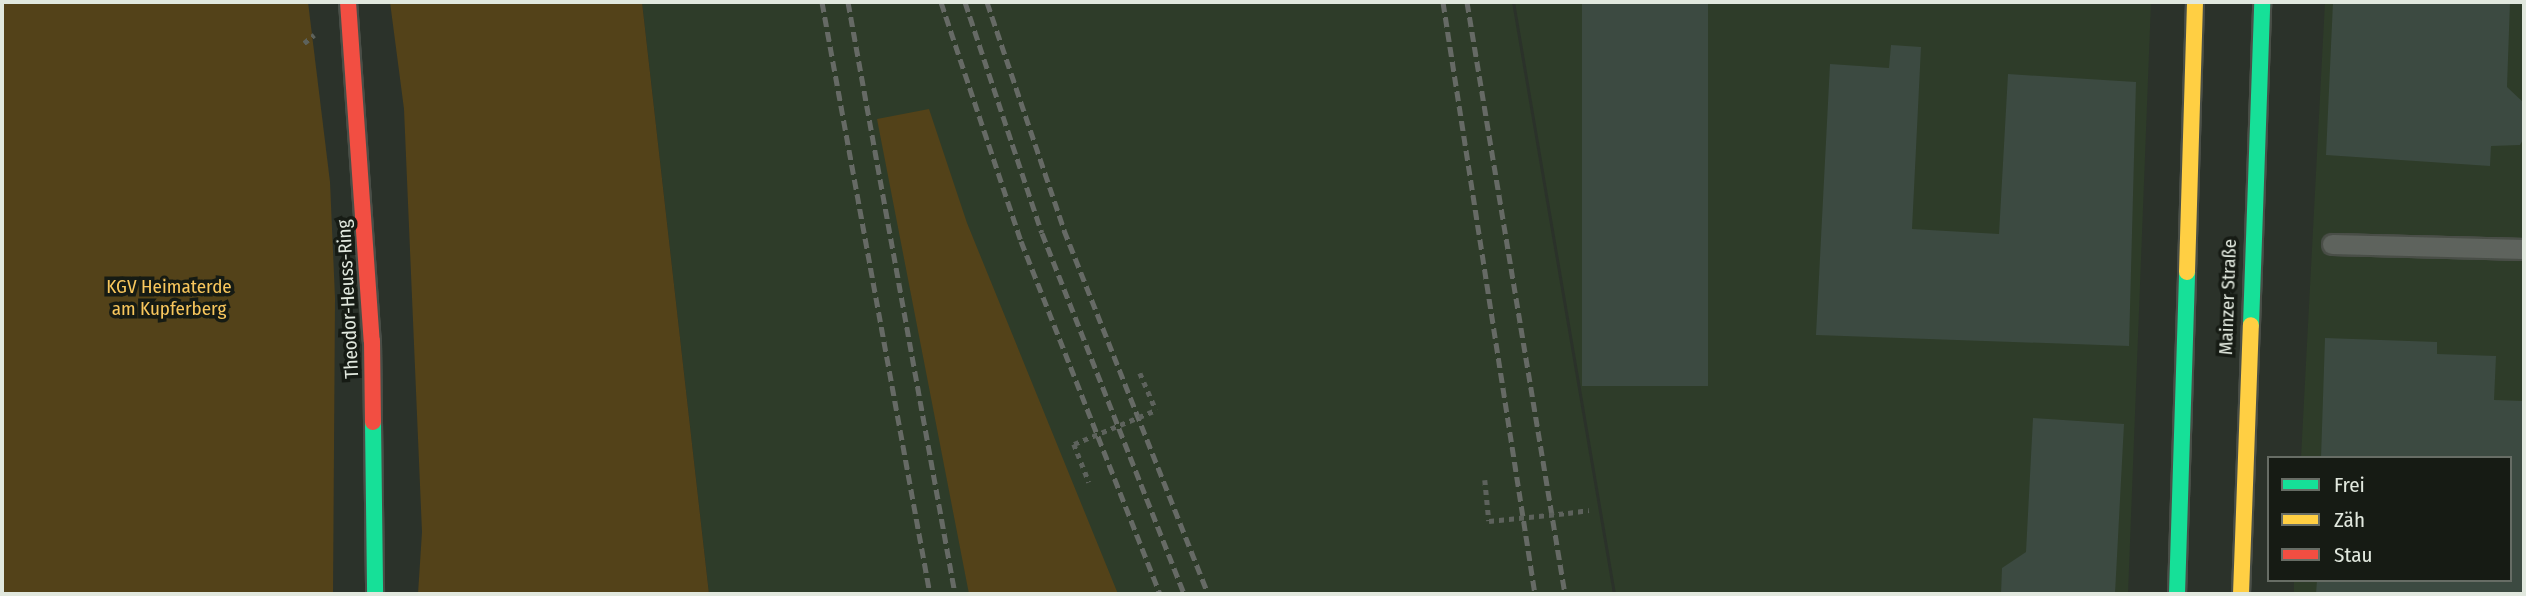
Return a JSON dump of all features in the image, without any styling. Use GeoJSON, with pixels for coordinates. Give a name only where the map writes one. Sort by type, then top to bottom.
{"type":"FeatureCollection","features":[{"type":"Feature","properties":{"kind":"main road","name":"Theodor-Heuss-Ring"},"geometry":{"type":"LineString","coordinates":[[348,2],[372,341],[375,594]]}},
{"type":"Feature","properties":{"kind":"main road"},"geometry":{"type":"LineString","coordinates":[[2177,594],[2195,2]]}},
{"type":"Feature","properties":{"kind":"main road","name":"Mainzer Straße"},"geometry":{"type":"LineString","coordinates":[[2241,594],[2247,344],[2262,2]]}},
{"type":"Feature","properties":{"kind":"main road"},"geometry":{"type":"LineString","coordinates":[[2184,343],[2206,322]]}},
{"type":"Feature","properties":{"kind":"main road"},"geometry":{"type":"LineString","coordinates":[[2235,327],[2247,344]]}},
{"type":"Feature","properties":{"kind":"lane"},"geometry":{"type":"LineString","coordinates":[[2332,244],[2524,250]]}},
{"type":"Feature","properties":{"kind":"path"},"geometry":{"type":"LineString","coordinates":[[304,43],[314,34]]}},
{"type":"Feature","properties":{"kind":"path"},"geometry":{"type":"LineString","coordinates":[[1090,481],[1074,443],[1156,410],[1140,373]]}},
{"type":"Feature","properties":{"kind":"path"},"geometry":{"type":"LineString","coordinates":[[1485,480],[1489,521],[1589,510]]}},
{"type":"Feature","properties":{"kind":"shaded area"},"geometry":{"type":"Polygon","coordinates":[[[642,2],[1512,2],[1613,594],[709,594],[642,2]]]}},
{"type":"Feature","properties":{"kind":"shaded area"},"geometry":{"type":"Polygon","coordinates":[[[1515,2],[2151,2],[2128,594],[1616,594],[1515,2]]]}},
{"type":"Feature","properties":{"kind":"shaded area"},"geometry":{"type":"Polygon","coordinates":[[[2325,2],[2524,2],[2524,594],[2294,594],[2294,582],[2512,582],[2512,456],[2301,456],[2325,2]]]}},
{"type":"Feature","properties":{"kind":"green space","name":"KGV Heimaterde am Kupferberg"},"geometry":{"type":"Polygon","coordinates":[[[2,2],[308,2],[330,182],[335,298],[333,594],[2,594],[2,2]]]}},
{"type":"Feature","properties":{"kind":"green space"},"geometry":{"type":"Polygon","coordinates":[[[390,2],[642,2],[709,594],[418,594],[422,532],[404,109],[390,2]]]}},
{"type":"Feature","properties":{"kind":"green space"},"geometry":{"type":"Polygon","coordinates":[[[929,109],[967,223],[1118,594],[969,594],[877,119],[929,109]]]}},
{"type":"Feature","properties":{"kind":"building"},"geometry":{"type":"Polygon","coordinates":[[[1582,2],[1708,2],[1708,386],[1582,386],[1582,2]]]}},
{"type":"Feature","properties":{"kind":"building"},"geometry":{"type":"Polygon","coordinates":[[[2333,2],[2510,2],[2507,87],[2524,103],[2524,138],[2520,145],[2491,146],[2490,166],[2326,155],[2333,2]]]}},
{"type":"Feature","properties":{"kind":"building"},"geometry":{"type":"Polygon","coordinates":[[[1891,45],[1921,47],[1912,229],[1999,234],[2008,74],[2136,82],[2129,346],[1816,335],[1830,64],[1889,68],[1891,45]]]}},
{"type":"Feature","properties":{"kind":"building"},"geometry":{"type":"Polygon","coordinates":[[[2325,338],[2437,342],[2437,354],[2496,356],[2494,400],[2524,401],[2524,594],[2316,594],[2317,582],[2512,582],[2512,456],[2321,456],[2325,338]]]}},
{"type":"Feature","properties":{"kind":"building"},"geometry":{"type":"Polygon","coordinates":[[[2033,418],[2124,424],[2115,594],[2001,594],[2002,568],[2026,552],[2033,418]]]}},
{"type":"Feature","properties":{"kind":"railway"},"geometry":{"type":"LineString","coordinates":[[822,2],[930,594]]}},
{"type":"Feature","properties":{"kind":"railway"},"geometry":{"type":"LineString","coordinates":[[848,2],[955,594]]}},
{"type":"Feature","properties":{"kind":"railway"},"geometry":{"type":"LineString","coordinates":[[941,2],[1021,241],[1160,594]]}},
{"type":"Feature","properties":{"kind":"railway"},"geometry":{"type":"LineString","coordinates":[[965,2],[1042,233],[1184,594]]}},
{"type":"Feature","properties":{"kind":"railway"},"geometry":{"type":"LineString","coordinates":[[987,2],[1064,230],[1208,594]]}},
{"type":"Feature","properties":{"kind":"railway"},"geometry":{"type":"LineString","coordinates":[[1443,2],[1535,594]]}},
{"type":"Feature","properties":{"kind":"railway"},"geometry":{"type":"LineString","coordinates":[[1467,2],[1565,594]]}},
{"type":"Feature","properties":{"kind":"traffic: fast"},"geometry":{"type":"LineString","coordinates":[[2251,325],[2262,2]]}},
{"type":"Feature","properties":{"kind":"traffic: fast"},"geometry":{"type":"LineString","coordinates":[[2177,594],[2187,272]]}},
{"type":"Feature","properties":{"kind":"traffic: fast"},"geometry":{"type":"LineString","coordinates":[[373,422],[375,594]]}},
{"type":"Feature","properties":{"kind":"traffic: slow"},"geometry":{"type":"LineString","coordinates":[[2187,272],[2195,2]]}},
{"type":"Feature","properties":{"kind":"traffic: slow"},"geometry":{"type":"LineString","coordinates":[[2241,594],[2251,325]]}},
{"type":"Feature","properties":{"kind":"traffic: jam"},"geometry":{"type":"LineString","coordinates":[[348,2],[372,341],[373,422]]}}]}
